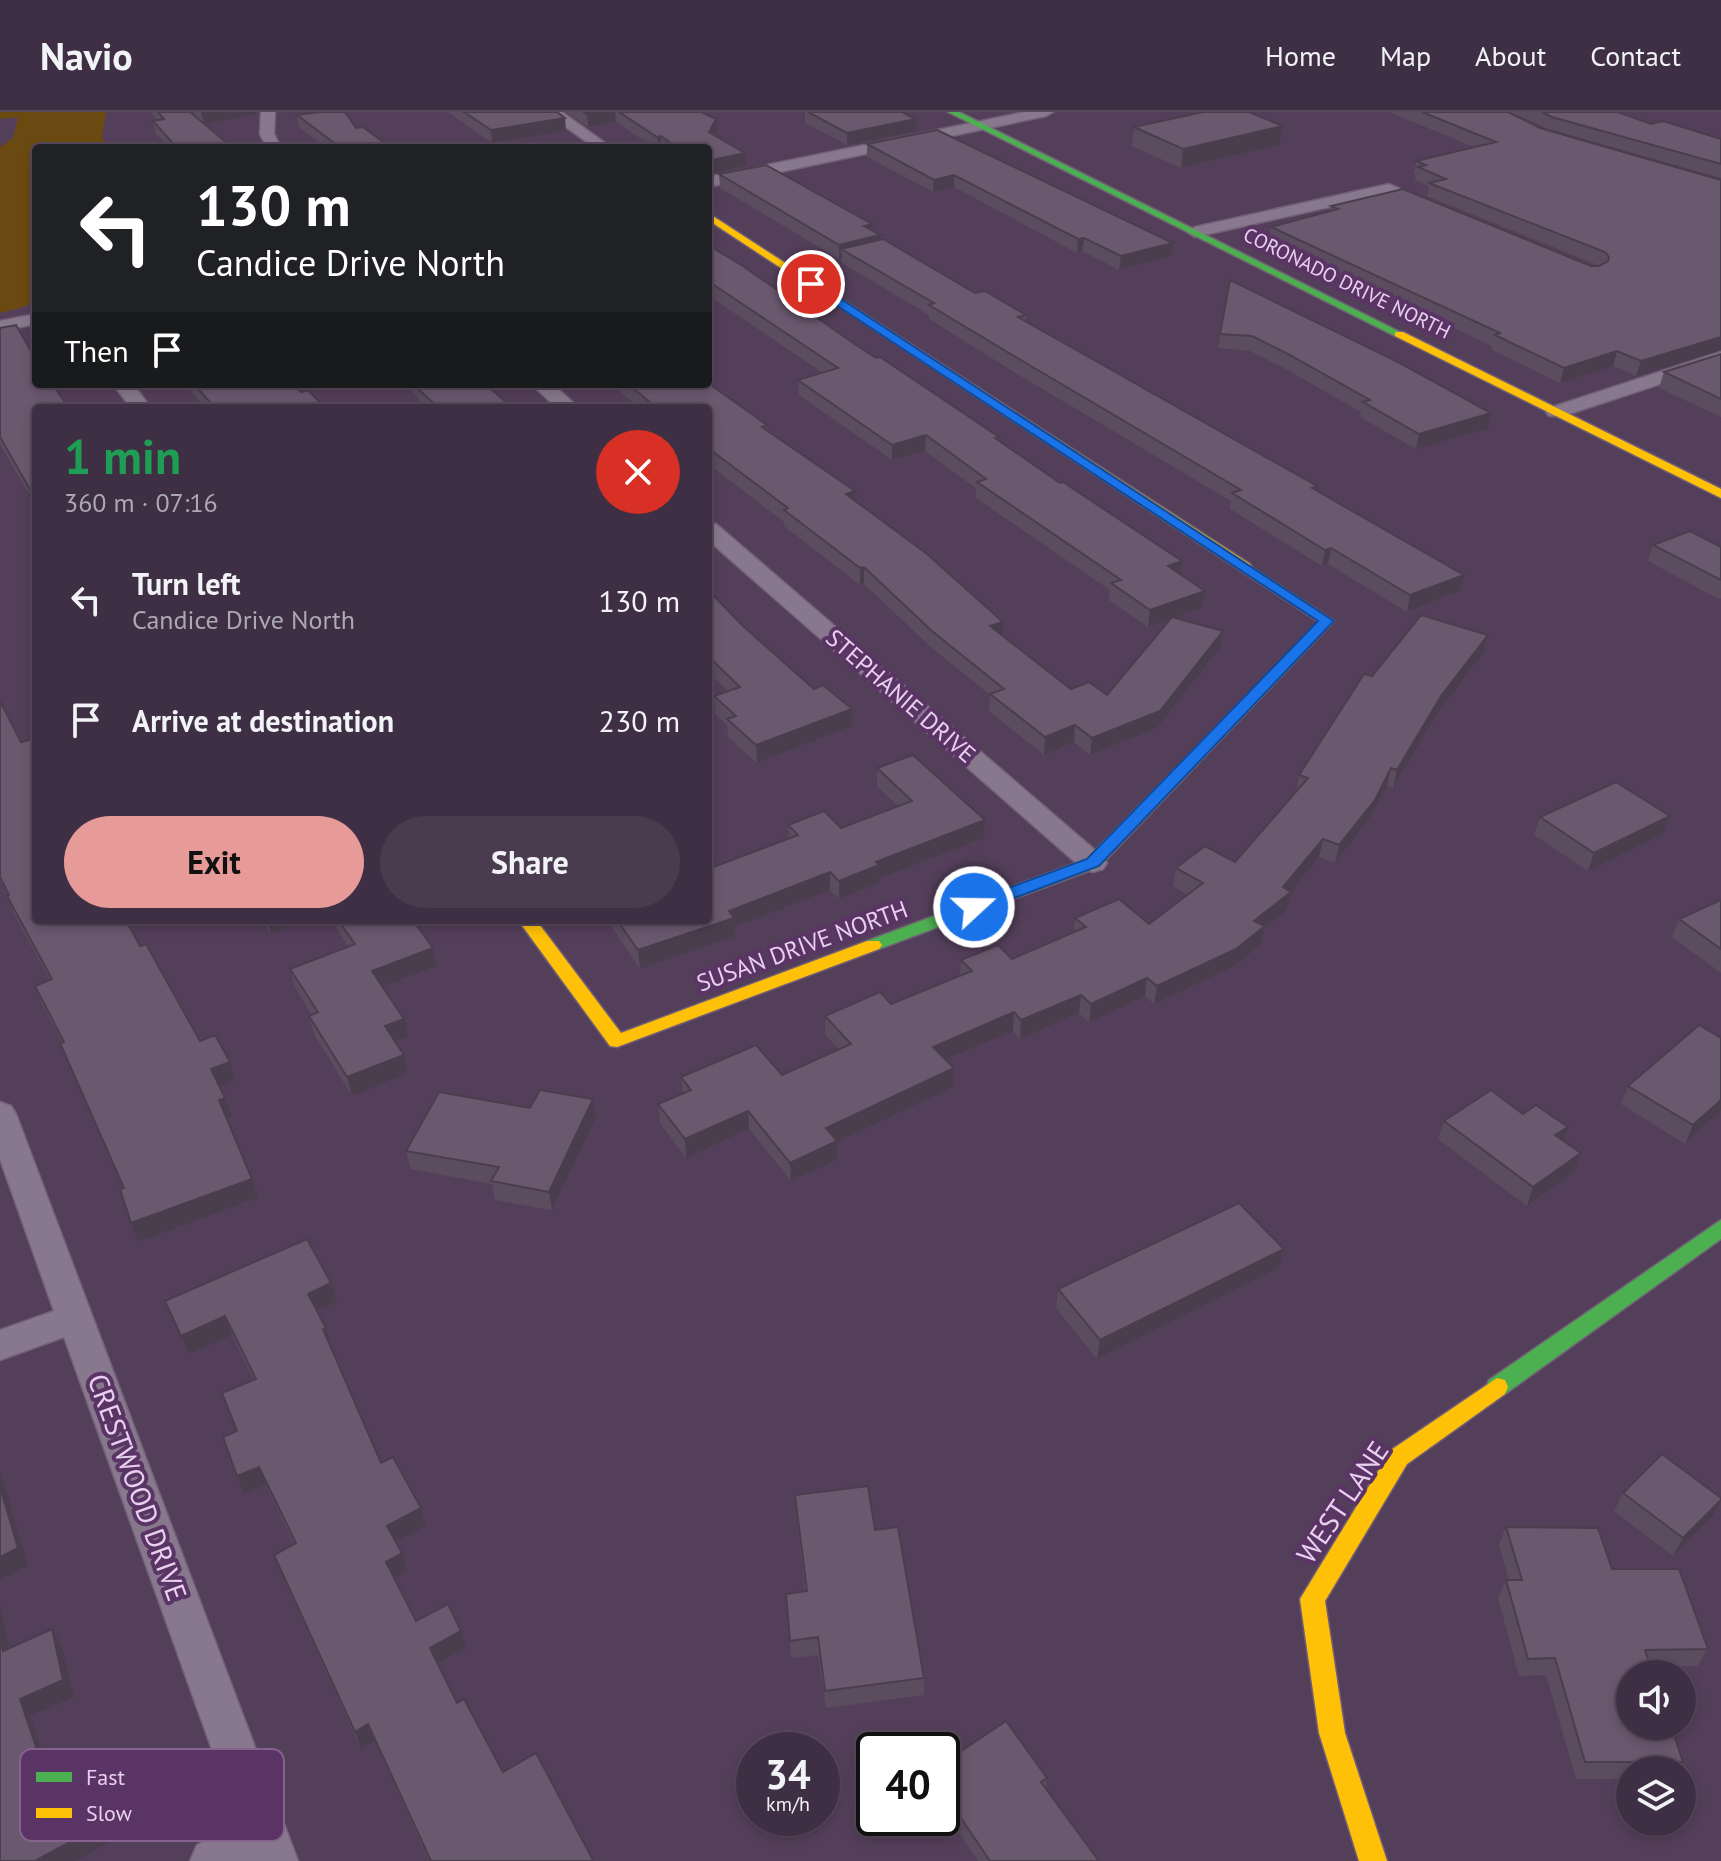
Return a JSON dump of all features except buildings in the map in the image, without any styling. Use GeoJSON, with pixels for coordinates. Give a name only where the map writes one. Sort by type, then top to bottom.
{"type":"FeatureCollection","features":[{"type":"Feature","properties":{"kind":"street"},"geometry":{"type":"LineString","coordinates":[[268,112],[267,134],[272,144]]}},
{"type":"Feature","properties":{"kind":"street"},"geometry":{"type":"LineString","coordinates":[[552,112],[599,144]]}},
{"type":"Feature","properties":{"kind":"street","name":"CORONADO DRIVE NORTH"},"geometry":{"type":"LineString","coordinates":[[952,112],[1721,494]]}},
{"type":"Feature","properties":{"kind":"street"},"geometry":{"type":"LineString","coordinates":[[712,181],[1046,112]]}},
{"type":"Feature","properties":{"kind":"street"},"geometry":{"type":"LineString","coordinates":[[1195,232],[1389,189],[1447,213]]}},
{"type":"Feature","properties":{"kind":"street","name":"SUSAN DRIVE NORTH"},"geometry":{"type":"LineString","coordinates":[[530,924],[617,1041],[1093,863],[1327,621],[712,219]]}},
{"type":"Feature","properties":{"kind":"street"},"geometry":{"type":"LineString","coordinates":[[0,326],[32,320]]}},
{"type":"Feature","properties":{"kind":"street"},"geometry":{"type":"LineString","coordinates":[[1556,412],[1721,358]]}},
{"type":"Feature","properties":{"kind":"street"},"geometry":{"type":"LineString","coordinates":[[546,388],[564,404]]}},
{"type":"Feature","properties":{"kind":"street","name":"STEPHANIE DRIVE"},"geometry":{"type":"LineString","coordinates":[[712,532],[1093,863]]}},
{"type":"Feature","properties":{"kind":"street","name":"CRESTWOOD DRIVE"},"geometry":{"type":"LineString","coordinates":[[0,1114],[234,1749]]}},
{"type":"Feature","properties":{"kind":"street","name":"WEST LANE"},"geometry":{"type":"LineString","coordinates":[[1373,1861],[1332,1733],[1312,1599],[1399,1457],[1721,1228]]}},
{"type":"Feature","properties":{"kind":"street"},"geometry":{"type":"LineString","coordinates":[[0,1345],[75,1318]]}},
{"type":"Feature","properties":{"kind":"street"},"geometry":{"type":"LineString","coordinates":[[213,1861],[270,1847]]}},
{"type":"Feature","properties":{"kind":"shaded area"},"geometry":{"type":"Polygon","coordinates":[[[0,112],[106,112],[102,138],[108,144],[32,144],[32,302],[27,306],[0,313],[0,147],[13,138],[18,117],[0,119],[0,112]]]}},
{"type":"Feature","properties":{"kind":"traffic: fast"},"geometry":{"type":"LineString","coordinates":[[952,112],[1399,334]]}},
{"type":"Feature","properties":{"kind":"traffic: fast"},"geometry":{"type":"LineString","coordinates":[[873,945],[1093,863],[1327,621],[1245,567]]}},
{"type":"Feature","properties":{"kind":"traffic: fast"},"geometry":{"type":"LineString","coordinates":[[1497,1387],[1721,1228]]}},
{"type":"Feature","properties":{"kind":"traffic: slow"},"geometry":{"type":"LineString","coordinates":[[712,219],[1245,567]]}},
{"type":"Feature","properties":{"kind":"traffic: slow"},"geometry":{"type":"LineString","coordinates":[[1399,334],[1721,494]]}},
{"type":"Feature","properties":{"kind":"traffic: slow"},"geometry":{"type":"LineString","coordinates":[[530,924],[617,1041],[873,945]]}},
{"type":"Feature","properties":{"kind":"traffic: slow"},"geometry":{"type":"LineString","coordinates":[[1373,1861],[1332,1733],[1312,1599],[1399,1457],[1497,1387]]}},
{"type":"Feature","properties":{"kind":"route"},"geometry":{"type":"LineString","coordinates":[[811,284],[1327,621],[1093,863],[974,907]]}}]}
